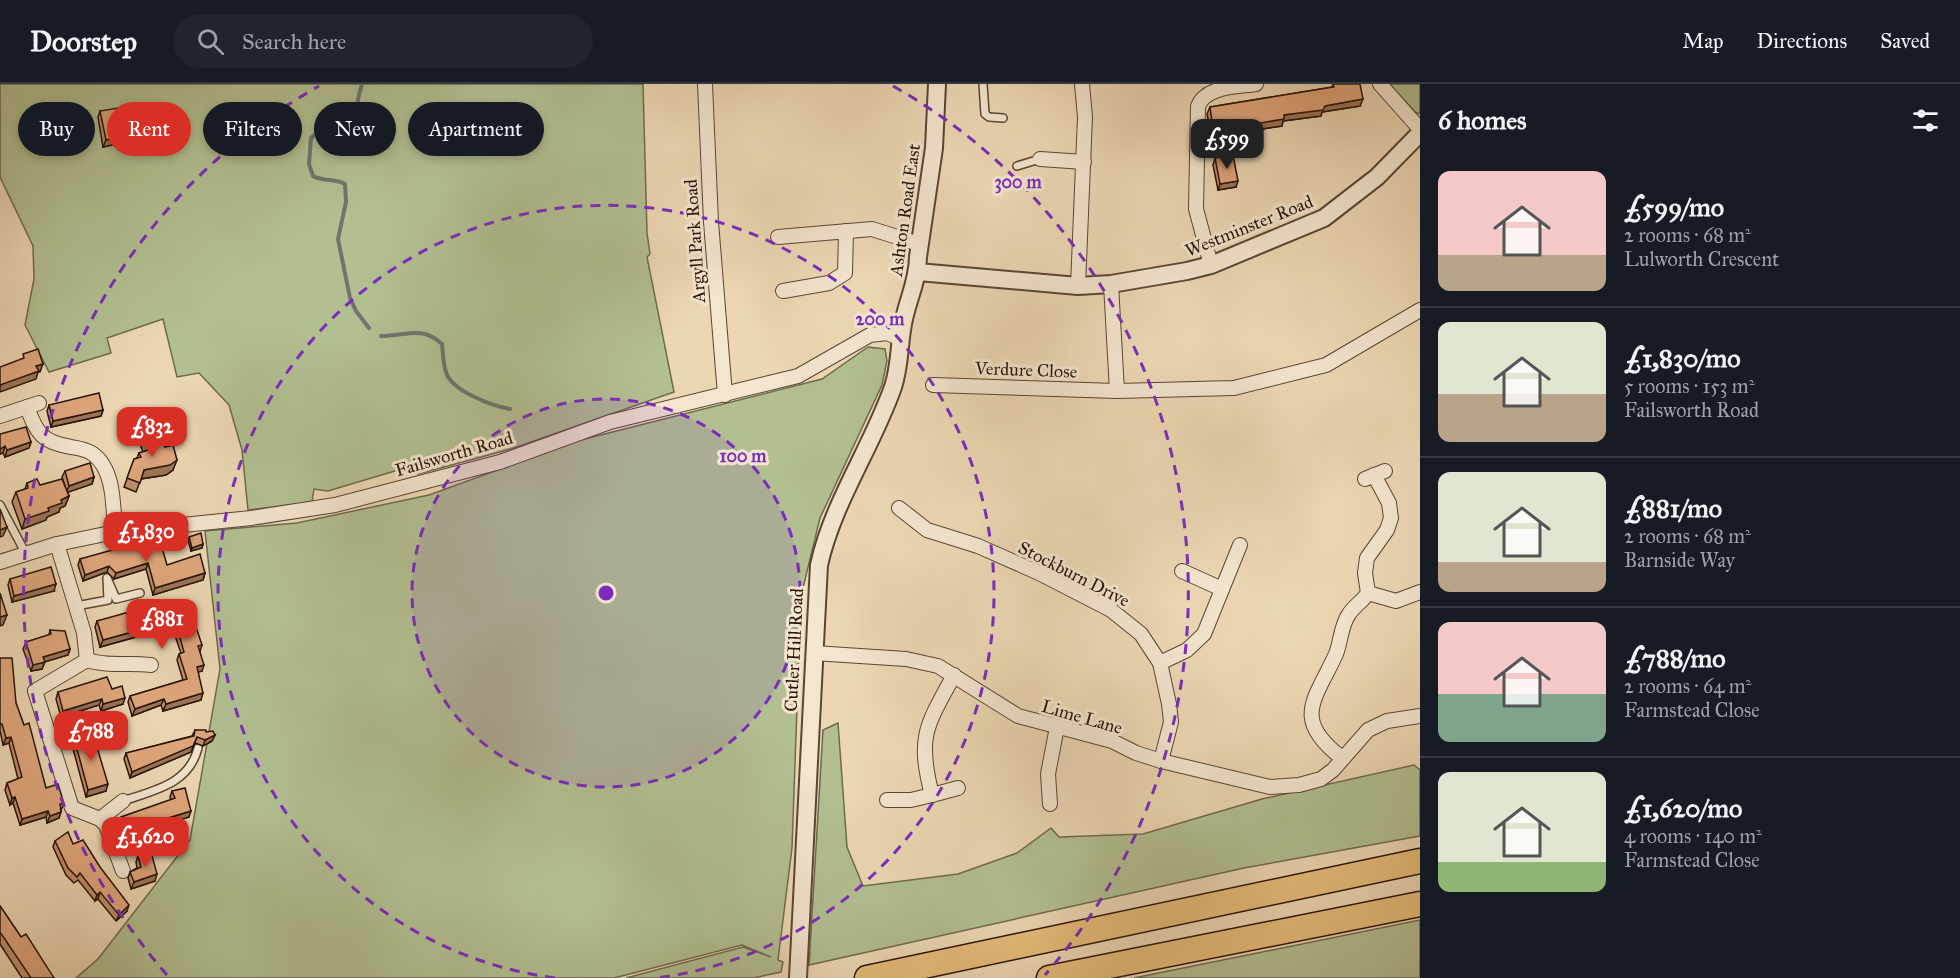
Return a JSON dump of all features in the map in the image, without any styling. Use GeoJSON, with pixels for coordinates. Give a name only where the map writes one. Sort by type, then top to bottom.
{"type":"FeatureCollection","features":[{"type":"Feature","properties":{"kind":"highway"},"geometry":{"type":"LineString","coordinates":[[867,978],[1420,861]]}},
{"type":"Feature","properties":{"kind":"highway"},"geometry":{"type":"LineString","coordinates":[[1049,978],[1420,904]]}},
{"type":"Feature","properties":{"kind":"street","name":"Argyll Park Road"},"geometry":{"type":"LineString","coordinates":[[705,84],[711,222],[725,395]]}},
{"type":"Feature","properties":{"kind":"street","name":"Ashton Road East"},"geometry":{"type":"LineString","coordinates":[[901,339],[918,272],[934,148],[937,84]]}},
{"type":"Feature","properties":{"kind":"street"},"geometry":{"type":"LineString","coordinates":[[1078,286],[1085,117],[1082,84]]}},
{"type":"Feature","properties":{"kind":"street"},"geometry":{"type":"LineString","coordinates":[[1211,265],[1196,209],[1198,106],[1206,94],[1256,84]]}},
{"type":"Feature","properties":{"kind":"street"},"geometry":{"type":"LineString","coordinates":[[1380,84],[1420,131]]}},
{"type":"Feature","properties":{"kind":"street","name":"Westminster Road"},"geometry":{"type":"LineString","coordinates":[[918,272],[1078,286],[1162,277],[1211,265],[1324,218],[1377,177],[1420,131]]}},
{"type":"Feature","properties":{"kind":"street"},"geometry":{"type":"LineString","coordinates":[[1040,159],[1084,162]]}},
{"type":"Feature","properties":{"kind":"street"},"geometry":{"type":"LineString","coordinates":[[778,237],[872,229],[920,244]]}},
{"type":"Feature","properties":{"kind":"street"},"geometry":{"type":"LineString","coordinates":[[783,291],[829,283],[839,279],[845,273],[846,231]]}},
{"type":"Feature","properties":{"kind":"street"},"geometry":{"type":"LineString","coordinates":[[1111,284],[1118,391]]}},
{"type":"Feature","properties":{"kind":"street","name":"Verdure Close"},"geometry":{"type":"LineString","coordinates":[[933,385],[1118,391],[1234,388],[1326,365],[1420,310]]}},
{"type":"Feature","properties":{"kind":"street","name":"Failsworth Road"},"geometry":{"type":"LineString","coordinates":[[0,562],[57,544],[115,532],[251,518],[335,506],[500,462],[610,422],[798,376],[870,335],[887,333],[901,339]]}},
{"type":"Feature","properties":{"kind":"street","name":"Cutler Hill Road"},"geometry":{"type":"LineString","coordinates":[[798,978],[818,579],[823,550],[899,368],[901,339]]}},
{"type":"Feature","properties":{"kind":"street"},"geometry":{"type":"LineString","coordinates":[[0,416],[33,405],[34,426],[49,443],[84,449],[93,454],[100,462],[112,493],[115,532]]}},
{"type":"Feature","properties":{"kind":"street"},"geometry":{"type":"LineString","coordinates":[[1342,758],[1327,747],[1316,731],[1312,717],[1312,702],[1335,655],[1346,620],[1368,593],[1365,573],[1367,558],[1387,530],[1391,518],[1389,503],[1375,475]]}},
{"type":"Feature","properties":{"kind":"street","name":"Stockburn Drive"},"geometry":{"type":"LineString","coordinates":[[899,508],[927,530],[978,546],[1039,573],[1111,610],[1141,634],[1160,663],[1171,722],[1161,761]]}},
{"type":"Feature","properties":{"kind":"street"},"geometry":{"type":"LineString","coordinates":[[57,544],[84,633],[87,660]]}},
{"type":"Feature","properties":{"kind":"street"},"geometry":{"type":"LineString","coordinates":[[1160,663],[1188,650],[1204,634],[1240,544]]}},
{"type":"Feature","properties":{"kind":"street"},"geometry":{"type":"LineString","coordinates":[[1182,571],[1222,589]]}},
{"type":"Feature","properties":{"kind":"street"},"geometry":{"type":"LineString","coordinates":[[1368,593],[1396,601],[1420,592]]}},
{"type":"Feature","properties":{"kind":"street","name":"Lime Lane"},"geometry":{"type":"LineString","coordinates":[[814,653],[906,659],[938,666],[1011,713],[1112,741],[1136,753],[1161,761],[1279,788],[1321,778],[1333,770],[1368,730],[1377,725],[1387,721],[1420,716]]}},
{"type":"Feature","properties":{"kind":"street"},"geometry":{"type":"LineString","coordinates":[[123,871],[106,825],[100,819],[72,808],[34,691],[87,660],[103,665],[125,662],[151,665]]}},
{"type":"Feature","properties":{"kind":"street"},"geometry":{"type":"LineString","coordinates":[[932,795],[923,755],[924,739],[954,675]]}},
{"type":"Feature","properties":{"kind":"street"},"geometry":{"type":"LineString","coordinates":[[1057,727],[1048,774],[1050,797],[1065,788]]}},
{"type":"Feature","properties":{"kind":"street"},"geometry":{"type":"LineString","coordinates":[[887,800],[911,800],[958,788]]}},
{"type":"Feature","properties":{"kind":"street"},"geometry":{"type":"LineString","coordinates":[[100,819],[123,801]]}},
{"type":"Feature","properties":{"kind":"lane"},"geometry":{"type":"LineString","coordinates":[[983,84],[985,114],[989,117],[1003,118]]}},
{"type":"Feature","properties":{"kind":"lane"},"geometry":{"type":"LineString","coordinates":[[1017,166],[1040,159]]}},
{"type":"Feature","properties":{"kind":"lane"},"geometry":{"type":"LineString","coordinates":[[0,505],[26,554]]}},
{"type":"Feature","properties":{"kind":"lane"},"geometry":{"type":"LineString","coordinates":[[76,606],[108,600],[107,578],[116,599],[140,593]]}},
{"type":"Feature","properties":{"kind":"lane"},"geometry":{"type":"LineString","coordinates":[[123,801],[176,781],[195,761],[198,748]]}},
{"type":"Feature","properties":{"kind":"green space"},"geometry":{"type":"Polygon","coordinates":[[[0,84],[643,84],[647,233],[650,254],[647,257],[674,392],[511,449],[418,474],[415,465],[328,491],[314,489],[312,502],[248,510],[242,450],[229,405],[199,373],[177,377],[163,319],[107,338],[111,353],[49,372],[25,325],[34,279],[33,246],[0,177],[0,84]]]}},
{"type":"Feature","properties":{"kind":"green space"},"geometry":{"type":"Polygon","coordinates":[[[1389,84],[1420,84],[1420,114],[1415,112],[1389,84]]]}},
{"type":"Feature","properties":{"kind":"green space"},"geometry":{"type":"Polygon","coordinates":[[[868,347],[885,349],[887,361],[882,385],[820,518],[801,596],[792,848],[778,960],[783,962],[781,972],[753,978],[626,978],[743,947],[771,957],[742,945],[614,978],[76,978],[98,959],[190,840],[220,669],[205,531],[297,523],[429,495],[577,441],[822,379],[868,347]]]}},
{"type":"Feature","properties":{"kind":"green space"},"geometry":{"type":"Polygon","coordinates":[[[838,723],[847,847],[863,886],[958,874],[1017,853],[1051,828],[1059,837],[1143,834],[1262,799],[1414,765],[1420,770],[1420,836],[1244,868],[809,965],[823,730],[838,723]]]}},
{"type":"Feature","properties":{"kind":"green space"},"geometry":{"type":"Polygon","coordinates":[[[1420,920],[1420,978],[1134,978],[1420,920]]]}},
{"type":"Feature","properties":{"kind":"building"},"geometry":{"type":"Polygon","coordinates":[[[1333,84],[1360,84],[1363,99],[1325,106],[1323,110],[1284,115],[1284,119],[1225,129],[1225,132],[1214,135],[1210,107],[1334,87],[1333,84]]]}},
{"type":"Feature","properties":{"kind":"building"},"geometry":{"type":"Polygon","coordinates":[[[107,110],[107,140],[106,140],[100,111],[107,110]]]}},
{"type":"Feature","properties":{"kind":"building"},"geometry":{"type":"Polygon","coordinates":[[[1233,155],[1238,181],[1220,184],[1215,158],[1233,155]]]}},
{"type":"Feature","properties":{"kind":"building"},"geometry":{"type":"Polygon","coordinates":[[[38,349],[43,364],[36,366],[39,371],[0,385],[0,367],[24,358],[23,354],[38,349]]]}},
{"type":"Feature","properties":{"kind":"building"},"geometry":{"type":"Polygon","coordinates":[[[99,393],[103,410],[53,421],[49,405],[99,393]]]}},
{"type":"Feature","properties":{"kind":"building"},"geometry":{"type":"Polygon","coordinates":[[[26,427],[31,442],[7,450],[5,446],[0,449],[0,434],[26,427]]]}},
{"type":"Feature","properties":{"kind":"building"},"geometry":{"type":"Polygon","coordinates":[[[162,434],[165,447],[173,445],[177,460],[170,465],[144,470],[140,483],[127,478],[134,459],[141,457],[139,453],[148,450],[145,438],[162,434]]]}},
{"type":"Feature","properties":{"kind":"building"},"geometry":{"type":"Polygon","coordinates":[[[90,463],[94,477],[69,486],[65,471],[90,463]]]}},
{"type":"Feature","properties":{"kind":"building"},"geometry":{"type":"Polygon","coordinates":[[[37,479],[40,485],[62,479],[69,496],[61,500],[62,503],[48,508],[49,511],[25,519],[16,492],[28,488],[27,483],[37,479]]]}},
{"type":"Feature","properties":{"kind":"building"},"geometry":{"type":"Polygon","coordinates":[[[0,509],[7,527],[0,530],[0,509]]]}},
{"type":"Feature","properties":{"kind":"building"},"geometry":{"type":"Polygon","coordinates":[[[201,533],[203,544],[192,548],[189,537],[201,533]]]}},
{"type":"Feature","properties":{"kind":"building"},"geometry":{"type":"Polygon","coordinates":[[[160,541],[167,565],[200,554],[205,573],[155,588],[148,563],[116,573],[109,566],[85,575],[80,559],[123,547],[124,550],[160,541]]]}},
{"type":"Feature","properties":{"kind":"building"},"geometry":{"type":"Polygon","coordinates":[[[51,567],[56,584],[14,596],[10,579],[51,567]]]}},
{"type":"Feature","properties":{"kind":"building"},"geometry":{"type":"Polygon","coordinates":[[[0,593],[7,615],[0,617],[0,593]]]}},
{"type":"Feature","properties":{"kind":"building"},"geometry":{"type":"Polygon","coordinates":[[[182,604],[191,629],[196,627],[202,645],[198,646],[204,665],[197,667],[203,693],[166,704],[164,699],[135,709],[130,696],[187,679],[179,654],[184,652],[175,620],[103,640],[97,621],[154,605],[156,610],[182,604]]]}},
{"type":"Feature","properties":{"kind":"building"},"geometry":{"type":"Polygon","coordinates":[[[50,630],[65,631],[70,649],[43,657],[45,662],[33,665],[26,642],[51,634],[50,630]]]}},
{"type":"Feature","properties":{"kind":"building"},"geometry":{"type":"Polygon","coordinates":[[[0,658],[12,658],[16,703],[24,725],[29,723],[46,788],[58,784],[64,804],[60,804],[61,812],[50,816],[48,811],[22,819],[15,797],[12,798],[7,783],[22,777],[11,737],[6,738],[2,724],[0,724],[0,658]]]}},
{"type":"Feature","properties":{"kind":"building"},"geometry":{"type":"Polygon","coordinates":[[[107,677],[112,689],[122,686],[125,698],[103,704],[102,699],[63,711],[58,692],[107,677]]]}},
{"type":"Feature","properties":{"kind":"building"},"geometry":{"type":"Polygon","coordinates":[[[195,730],[213,731],[215,735],[205,740],[197,737],[193,746],[132,772],[126,753],[194,736],[195,730]]]}},
{"type":"Feature","properties":{"kind":"building"},"geometry":{"type":"Polygon","coordinates":[[[93,734],[108,784],[88,790],[74,738],[93,734]]]}},
{"type":"Feature","properties":{"kind":"building"},"geometry":{"type":"Polygon","coordinates":[[[185,788],[191,811],[165,819],[167,823],[126,834],[121,817],[175,798],[172,791],[185,788]]]}},
{"type":"Feature","properties":{"kind":"building"},"geometry":{"type":"Polygon","coordinates":[[[68,832],[73,844],[83,840],[129,905],[119,915],[100,892],[97,895],[80,873],[77,877],[68,868],[55,841],[68,832]]]}},
{"type":"Feature","properties":{"kind":"building"},"geometry":{"type":"Polygon","coordinates":[[[151,852],[157,874],[134,882],[130,872],[141,867],[138,856],[151,852]]]}},
{"type":"Feature","properties":{"kind":"building"},"geometry":{"type":"Polygon","coordinates":[[[0,906],[21,937],[26,934],[54,978],[31,978],[0,932],[0,906]]]}},
{"type":"Feature","properties":{"kind":"waterway"},"geometry":{"type":"LineString","coordinates":[[362,84],[355,114],[349,123],[331,135],[318,132],[311,138],[309,164],[313,176],[345,184],[346,202],[338,239],[350,298],[356,311],[369,328]]}},
{"type":"Feature","properties":{"kind":"waterway"},"geometry":{"type":"LineString","coordinates":[[381,336],[420,333],[434,338],[442,344],[449,379],[473,396],[510,409]]}}]}
